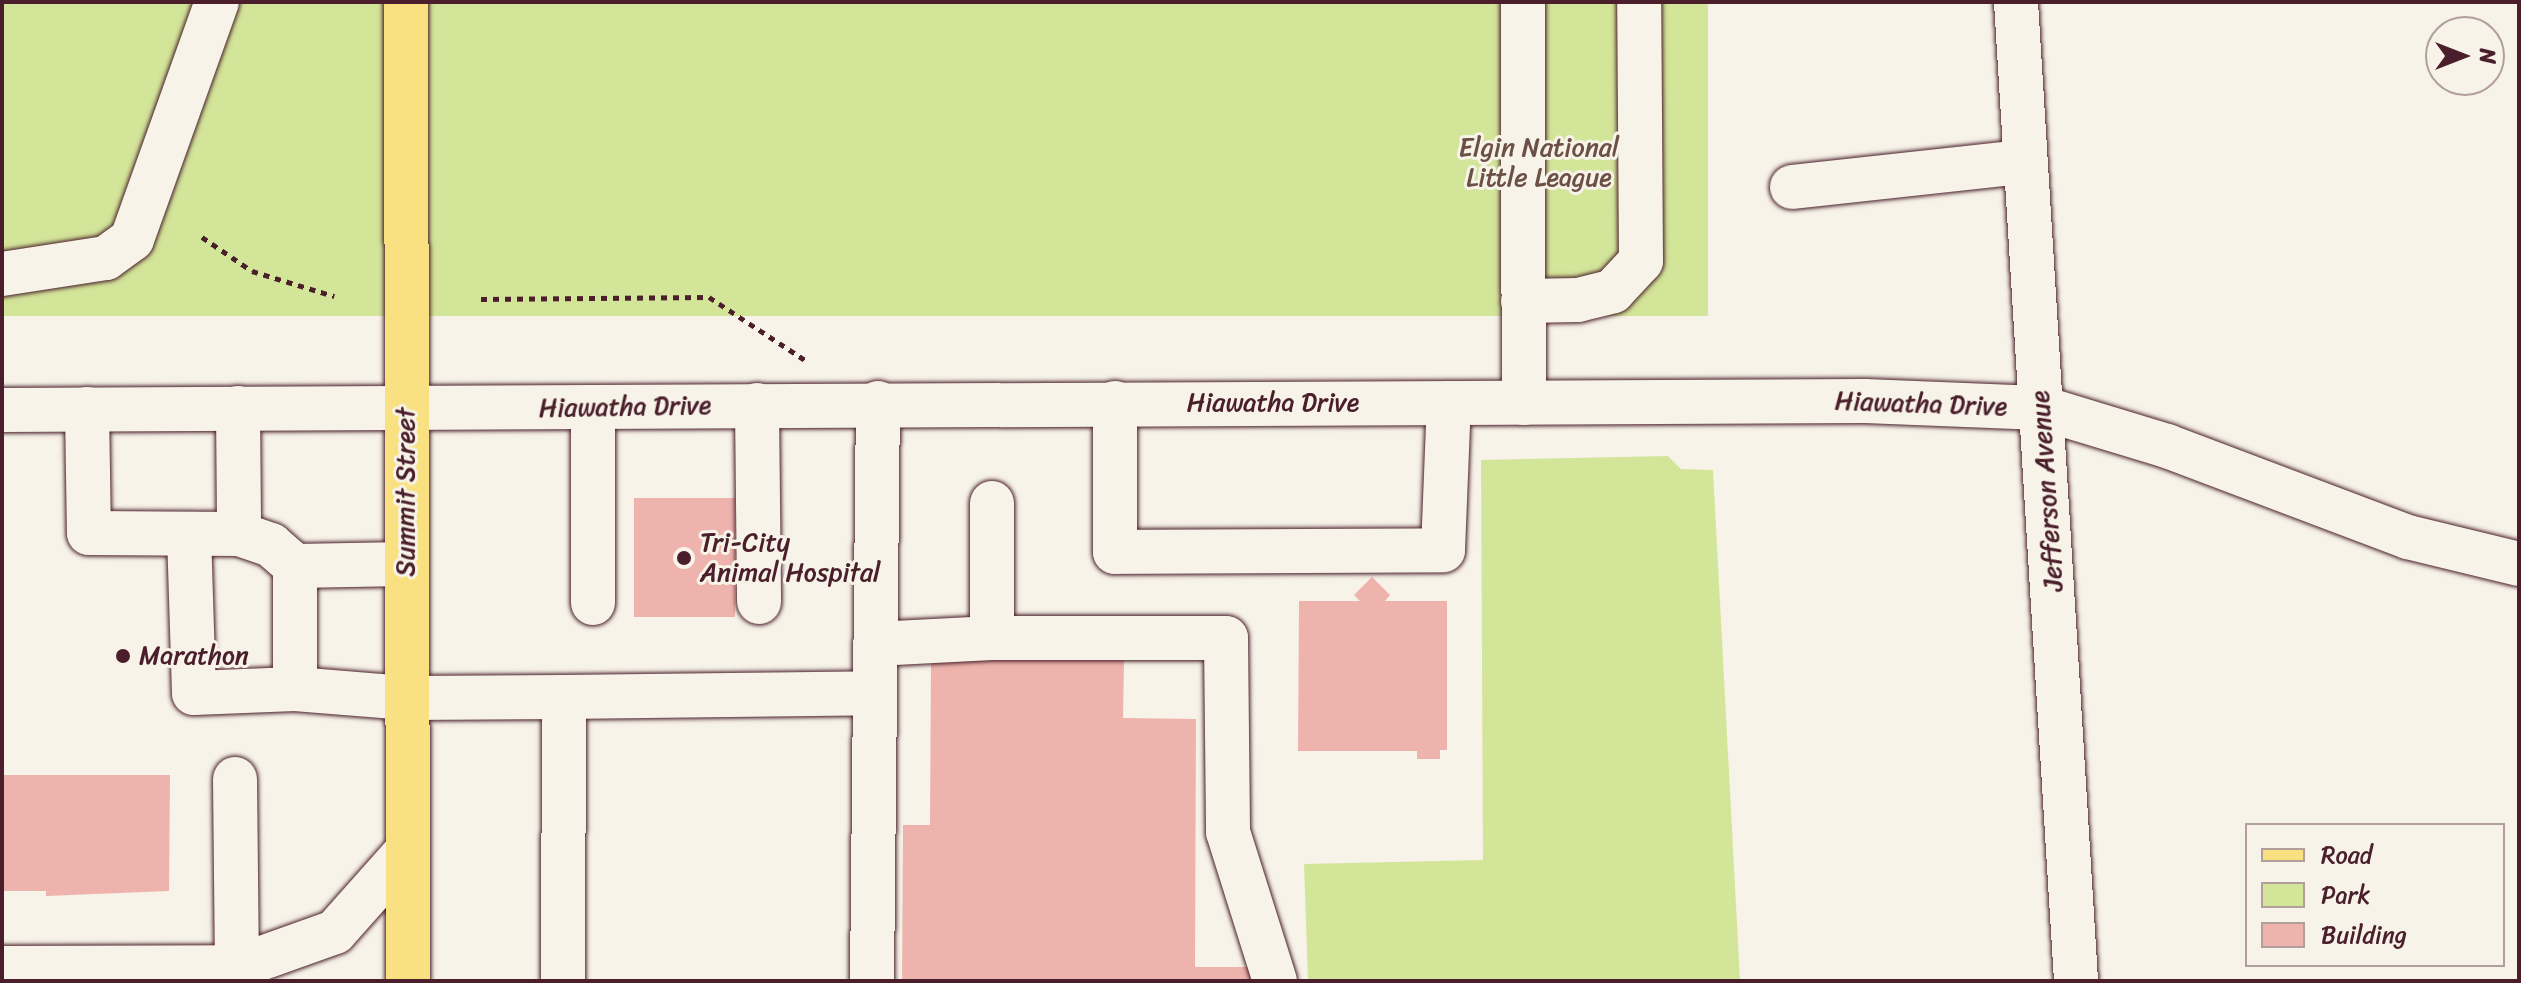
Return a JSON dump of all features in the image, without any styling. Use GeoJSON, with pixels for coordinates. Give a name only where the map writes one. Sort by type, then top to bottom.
{"type":"FeatureCollection","features":[{"type":"Feature","properties":{"kind":"main road","name":"Summit Street"},"geometry":{"type":"LineString","coordinates":[[406,2],[408,981]]}},
{"type":"Feature","properties":{"kind":"street"},"geometry":{"type":"LineString","coordinates":[[2,274],[106,258],[132,239],[217,2]]}},
{"type":"Feature","properties":{"kind":"street"},"geometry":{"type":"LineString","coordinates":[[1523,2],[1524,403]]}},
{"type":"Feature","properties":{"kind":"street"},"geometry":{"type":"LineString","coordinates":[[1523,301],[1578,300],[1613,291],[1641,261],[1639,2]]}},
{"type":"Feature","properties":{"kind":"street","name":"Jefferson Avenue"},"geometry":{"type":"LineString","coordinates":[[2016,2],[2076,981]]}},
{"type":"Feature","properties":{"kind":"street"},"geometry":{"type":"LineString","coordinates":[[1792,187],[2024,162]]}},
{"type":"Feature","properties":{"kind":"street","name":"Hiawatha Drive"},"geometry":{"type":"LineString","coordinates":[[2,410],[238,408],[406,411],[878,403],[1865,401],[2042,408],[2179,450],[2408,537],[2519,564]]}},
{"type":"Feature","properties":{"kind":"street"},"geometry":{"type":"LineString","coordinates":[[872,981],[878,403]]}},
{"type":"Feature","properties":{"kind":"street"},"geometry":{"type":"LineString","coordinates":[[1115,403],[1115,552],[1443,550],[1449,403]]}},
{"type":"Feature","properties":{"kind":"street"},"geometry":{"type":"LineString","coordinates":[[757,405],[759,602]]}},
{"type":"Feature","properties":{"kind":"street"},"geometry":{"type":"LineString","coordinates":[[593,407],[593,603]]}},
{"type":"Feature","properties":{"kind":"street"},"geometry":{"type":"LineString","coordinates":[[238,408],[239,534]]}},
{"type":"Feature","properties":{"kind":"street"},"geometry":{"type":"LineString","coordinates":[[87,409],[89,533],[239,534],[271,545],[295,566],[406,564]]}},
{"type":"Feature","properties":{"kind":"street"},"geometry":{"type":"LineString","coordinates":[[992,503],[992,638]]}},
{"type":"Feature","properties":{"kind":"street"},"geometry":{"type":"LineString","coordinates":[[189,534],[194,693],[295,689],[408,698],[875,693]]}},
{"type":"Feature","properties":{"kind":"street"},"geometry":{"type":"LineString","coordinates":[[295,566],[295,689]]}},
{"type":"Feature","properties":{"kind":"street"},"geometry":{"type":"LineString","coordinates":[[875,644],[992,638],[1226,638],[1229,844],[1271,955],[1275,981]]}},
{"type":"Feature","properties":{"kind":"street"},"geometry":{"type":"LineString","coordinates":[[563,981],[564,697]]}},
{"type":"Feature","properties":{"kind":"street"},"geometry":{"type":"LineString","coordinates":[[235,779],[247,976]]}},
{"type":"Feature","properties":{"kind":"street"},"geometry":{"type":"LineString","coordinates":[[2,968],[247,976],[335,932],[406,852]]}},
{"type":"Feature","properties":{"kind":"path"},"geometry":{"type":"LineString","coordinates":[[202,237],[252,271],[334,296]]}},
{"type":"Feature","properties":{"kind":"path"},"geometry":{"type":"LineString","coordinates":[[481,299],[709,297],[805,360]]}},
{"type":"Feature","properties":{"kind":"green space","name":"Elgin National Little League"},"geometry":{"type":"Polygon","coordinates":[[[2,2],[1708,2],[1708,316],[2,316],[2,2]]]}},
{"type":"Feature","properties":{"kind":"green space"},"geometry":{"type":"Polygon","coordinates":[[[1668,456],[1681,469],[1713,470],[1740,981],[1308,981],[1304,864],[1483,860],[1481,460],[1668,456]]]}},
{"type":"Feature","properties":{"kind":"building","name":"Tri-City Animal Hospital"},"geometry":{"type":"Polygon","coordinates":[[[634,498],[735,498],[735,617],[634,617],[634,498]]]}},
{"type":"Feature","properties":{"kind":"building"},"geometry":{"type":"Polygon","coordinates":[[[1372,577],[1390,595],[1385,601],[1447,601],[1447,750],[1440,750],[1440,759],[1417,759],[1417,751],[1298,751],[1299,601],[1360,601],[1354,595],[1372,577]]]}},
{"type":"Feature","properties":{"kind":"building"},"geometry":{"type":"Polygon","coordinates":[[[931,659],[1124,659],[1123,718],[1196,719],[1195,967],[1250,967],[1250,981],[902,981],[903,825],[930,825],[931,659]]]}},
{"type":"Feature","properties":{"kind":"building"},"geometry":{"type":"Polygon","coordinates":[[[2,775],[170,775],[169,891],[46,896],[46,891],[2,891],[2,775]]]}},
{"type":"Feature","properties":{"kind":"place","name":"Tri-City Animal Hospital"},"geometry":{"type":"Point","coordinates":[684,558]}},
{"type":"Feature","properties":{"kind":"place","name":"Marathon"},"geometry":{"type":"Point","coordinates":[123,656]}}]}
